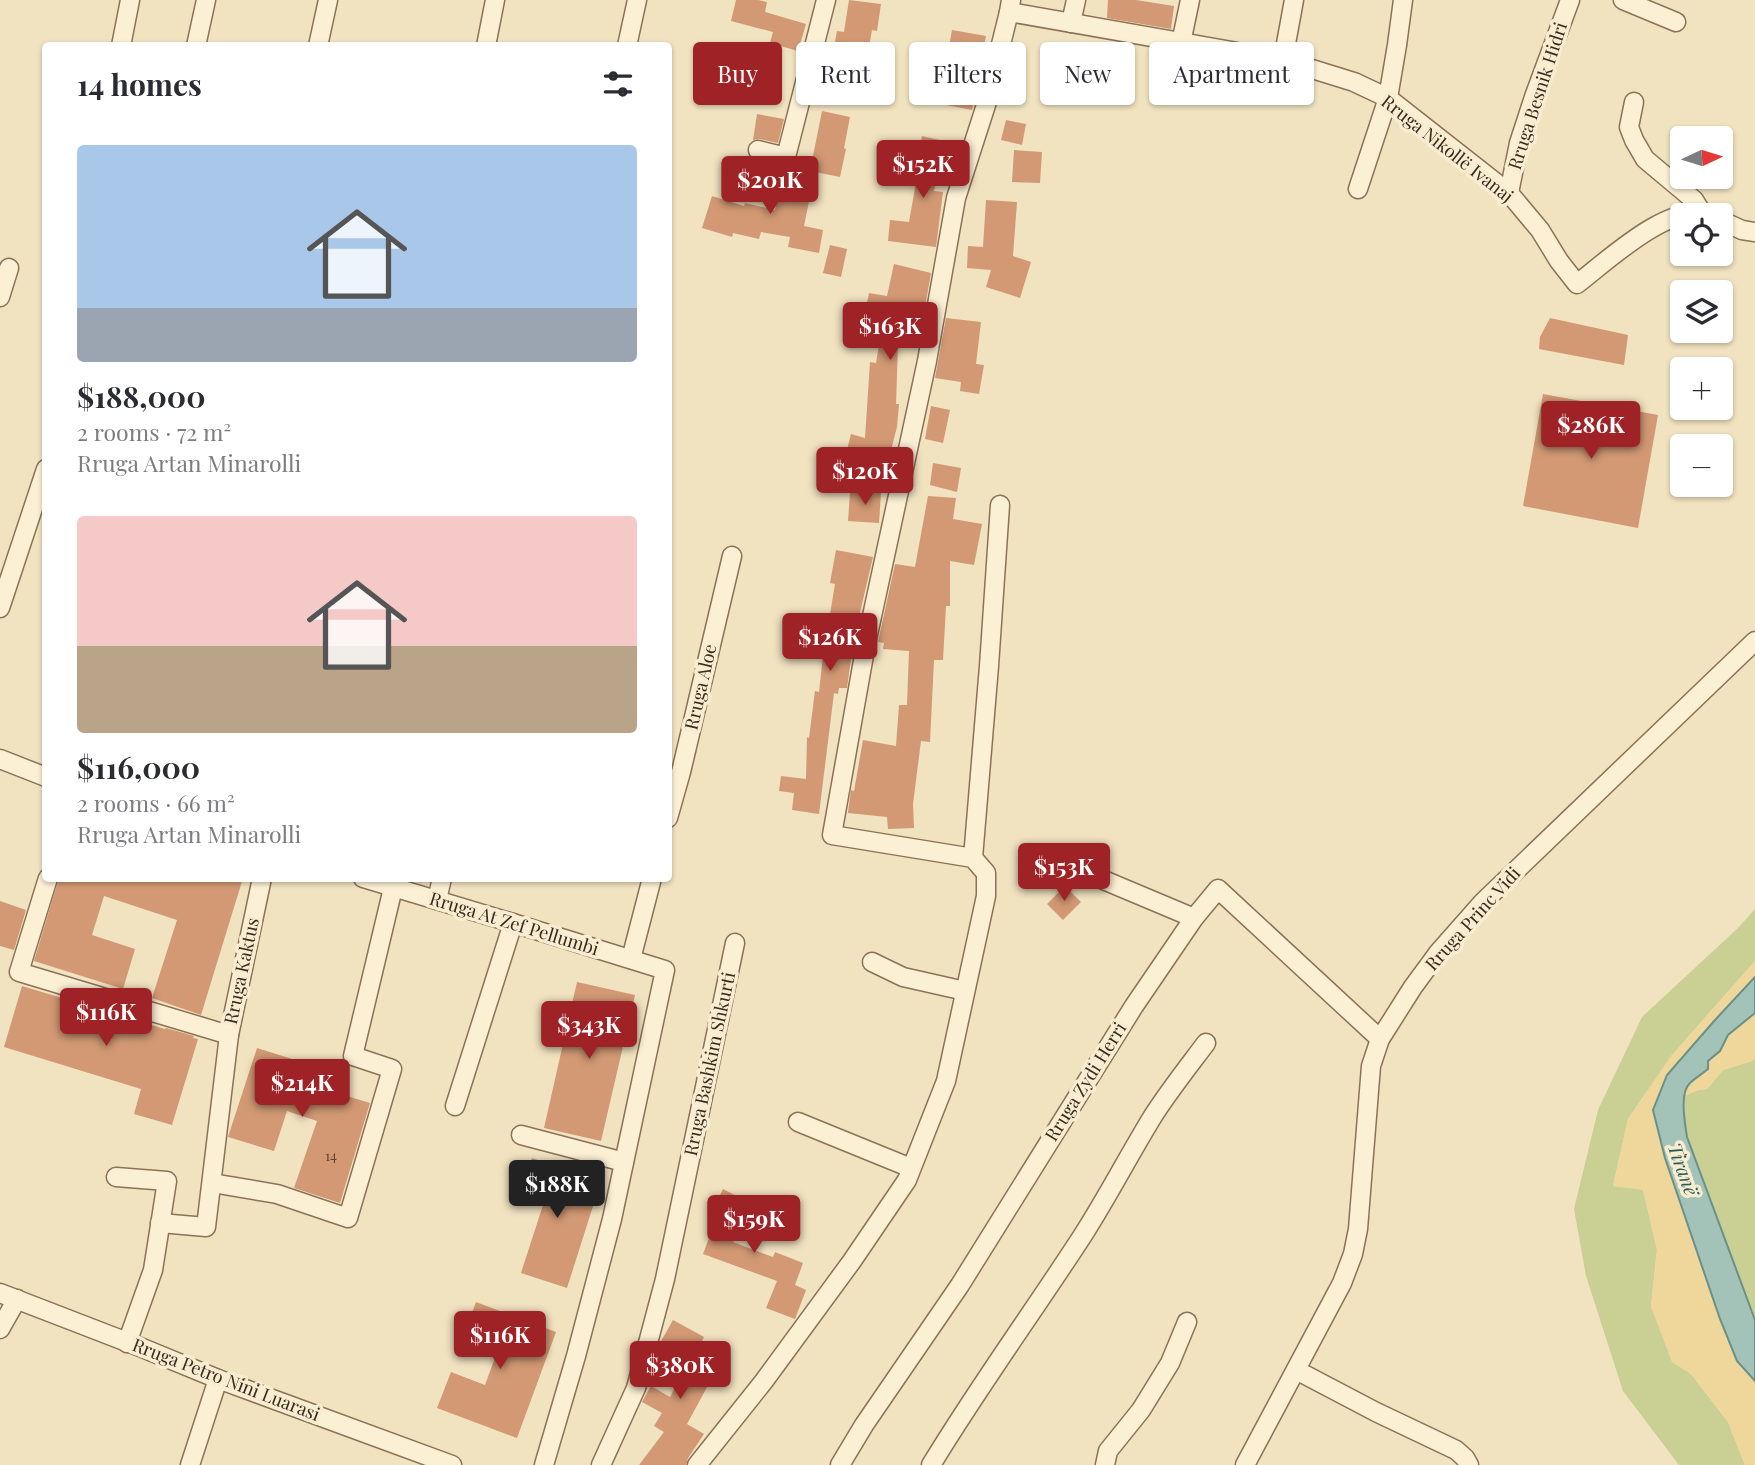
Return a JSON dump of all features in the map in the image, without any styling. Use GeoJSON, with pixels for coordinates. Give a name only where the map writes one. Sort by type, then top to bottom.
{"type":"FeatureCollection","features":[{"type":"Feature","properties":{"kind":"street"},"geometry":{"type":"LineString","coordinates":[[122,42],[130,0]]}},
{"type":"Feature","properties":{"kind":"street"},"geometry":{"type":"LineString","coordinates":[[197,42],[206,0]]}},
{"type":"Feature","properties":{"kind":"street"},"geometry":{"type":"LineString","coordinates":[[319,42],[328,0]]}},
{"type":"Feature","properties":{"kind":"street"},"geometry":{"type":"LineString","coordinates":[[486,42],[495,0]]}},
{"type":"Feature","properties":{"kind":"street"},"geometry":{"type":"LineString","coordinates":[[628,42],[636,0]]}},
{"type":"Feature","properties":{"kind":"street"},"geometry":{"type":"LineString","coordinates":[[758,150],[786,158],[826,0]]}},
{"type":"Feature","properties":{"kind":"street"},"geometry":{"type":"LineString","coordinates":[[1071,23],[1076,0]]}},
{"type":"Feature","properties":{"kind":"street"},"geometry":{"type":"LineString","coordinates":[[1181,42],[1190,0]]}},
{"type":"Feature","properties":{"kind":"street"},"geometry":{"type":"LineString","coordinates":[[1286,42],[1294,0]]}},
{"type":"Feature","properties":{"kind":"street"},"geometry":{"type":"LineString","coordinates":[[1358,189],[1388,98],[1403,0]]}},
{"type":"Feature","properties":{"kind":"street","name":"Rruga Besnik Hidri"},"geometry":{"type":"LineString","coordinates":[[1508,193],[1519,143],[1570,0]]}},
{"type":"Feature","properties":{"kind":"street"},"geometry":{"type":"LineString","coordinates":[[1623,0],[1676,22]]}},
{"type":"Feature","properties":{"kind":"street"},"geometry":{"type":"LineString","coordinates":[[697,1465],[764,1381],[852,1261],[907,1180],[946,1081],[986,896],[986,873],[973,858],[832,835],[866,644],[927,361],[956,198],[986,105],[1010,6]]}},
{"type":"Feature","properties":{"kind":"street","name":"Rruga Nikollë Ivanaj"},"geometry":{"type":"LineString","coordinates":[[1010,6],[1071,23],[1176,42]]}},
{"type":"Feature","properties":{"kind":"street","name":"Rruga Nikollë Ivanaj"},"geometry":{"type":"LineString","coordinates":[[1314,70],[1354,82],[1388,98],[1508,193],[1540,230],[1577,284],[1639,236],[1670,220]]}},
{"type":"Feature","properties":{"kind":"street"},"geometry":{"type":"LineString","coordinates":[[1634,102],[1629,127],[1645,159],[1696,203]]}},
{"type":"Feature","properties":{"kind":"street"},"geometry":{"type":"LineString","coordinates":[[1733,226],[1755,232]]}},
{"type":"Feature","properties":{"kind":"street"},"geometry":{"type":"LineString","coordinates":[[0,297],[9,268]]}},
{"type":"Feature","properties":{"kind":"street"},"geometry":{"type":"LineString","coordinates":[[0,608],[42,481]]}},
{"type":"Feature","properties":{"kind":"street"},"geometry":{"type":"LineString","coordinates":[[973,858],[1000,505]]}},
{"type":"Feature","properties":{"kind":"street","name":"Rruga Aloe"},"geometry":{"type":"LineString","coordinates":[[672,804],[732,556]]}},
{"type":"Feature","properties":{"kind":"street","name":"Rruga Princ Vidi"},"geometry":{"type":"LineString","coordinates":[[1245,1465],[1342,1283],[1353,1254],[1358,1229],[1371,1066],[1380,1039],[1438,953],[1483,902],[1755,641]]}},
{"type":"Feature","properties":{"kind":"street"},"geometry":{"type":"LineString","coordinates":[[0,759],[42,772]]}},
{"type":"Feature","properties":{"kind":"street"},"geometry":{"type":"LineString","coordinates":[[1094,876],[1194,918]]}},
{"type":"Feature","properties":{"kind":"street"},"geometry":{"type":"LineString","coordinates":[[47,882],[19,972],[229,1035]]}},
{"type":"Feature","properties":{"kind":"street","name":"Rruga Kaktus"},"geometry":{"type":"LineString","coordinates":[[160,1223],[206,1227],[229,1035],[261,882]]}},
{"type":"Feature","properties":{"kind":"street","name":"Rruga At Zef Pellumbi"},"geometry":{"type":"LineString","coordinates":[[375,882],[665,970],[624,1162]]}},
{"type":"Feature","properties":{"kind":"street"},"geometry":{"type":"LineString","coordinates":[[437,900],[441,882]]}},
{"type":"Feature","properties":{"kind":"street"},"geometry":{"type":"LineString","coordinates":[[631,959],[651,882]]}},
{"type":"Feature","properties":{"kind":"street"},"geometry":{"type":"LineString","coordinates":[[212,1182],[277,1194],[348,1218],[392,1069],[353,1056],[393,888]]}},
{"type":"Feature","properties":{"kind":"street","name":"Rruga Zydi Herri"},"geometry":{"type":"LineString","coordinates":[[840,1465],[864,1425],[960,1285],[1134,1006],[1194,918],[1218,889],[1380,1039]]}},
{"type":"Feature","properties":{"kind":"street"},"geometry":{"type":"LineString","coordinates":[[455,1107],[513,923]]}},
{"type":"Feature","properties":{"kind":"street","name":"Rruga Bashkim Shkurti"},"geometry":{"type":"LineString","coordinates":[[601,1465],[636,1388],[665,1279],[734,943]]}},
{"type":"Feature","properties":{"kind":"street"},"geometry":{"type":"LineString","coordinates":[[872,962],[903,977],[965,991]]}},
{"type":"Feature","properties":{"kind":"street"},"geometry":{"type":"LineString","coordinates":[[931,1465],[960,1416],[1037,1307],[1084,1234],[1154,1114],[1206,1043]]}},
{"type":"Feature","properties":{"kind":"street"},"geometry":{"type":"LineString","coordinates":[[798,1122],[911,1168]]}},
{"type":"Feature","properties":{"kind":"street"},"geometry":{"type":"LineString","coordinates":[[521,1135],[624,1162],[576,1356],[544,1465]]}},
{"type":"Feature","properties":{"kind":"street"},"geometry":{"type":"LineString","coordinates":[[116,1177],[167,1181],[153,1269],[127,1343]]}},
{"type":"Feature","properties":{"kind":"street"},"geometry":{"type":"LineString","coordinates":[[0,1329],[8,1296]]}},
{"type":"Feature","properties":{"kind":"street","name":"Rruga Petro Nini Luarasi"},"geometry":{"type":"LineString","coordinates":[[8,1296],[218,1379],[452,1465]]}},
{"type":"Feature","properties":{"kind":"street"},"geometry":{"type":"LineString","coordinates":[[1105,1465],[1108,1451],[1141,1410],[1170,1363],[1187,1322]]}},
{"type":"Feature","properties":{"kind":"street"},"geometry":{"type":"LineString","coordinates":[[1296,1370],[1456,1450],[1469,1465]]}},
{"type":"Feature","properties":{"kind":"street"},"geometry":{"type":"LineString","coordinates":[[190,1465],[218,1379]]}},
{"type":"Feature","properties":{"kind":"green space"},"geometry":{"type":"Polygon","coordinates":[[[1755,909],[1755,961],[1672,1055],[1628,1119],[1613,1186],[1643,1189],[1657,1250],[1651,1306],[1672,1361],[1691,1374],[1728,1422],[1745,1465],[1679,1465],[1623,1391],[1586,1276],[1574,1209],[1598,1110],[1642,1017],[1755,909]]]}},
{"type":"Feature","properties":{"kind":"green space"},"geometry":{"type":"Polygon","coordinates":[[[1755,1058],[1755,1320],[1687,1137],[1684,1096],[1707,1089],[1723,1070],[1755,1058]]]}},
{"type":"Feature","properties":{"kind":"sand"},"geometry":{"type":"Polygon","coordinates":[[[1755,961],[1755,977],[1667,1075],[1665,1158],[1720,1319],[1737,1361],[1755,1381],[1755,1465],[1745,1465],[1728,1422],[1691,1374],[1672,1362],[1651,1306],[1657,1250],[1643,1190],[1613,1186],[1628,1119],[1672,1055],[1755,961]]]}},
{"type":"Feature","properties":{"kind":"sand"},"geometry":{"type":"Polygon","coordinates":[[[1755,1013],[1755,1058],[1723,1070],[1707,1089],[1684,1096],[1687,1085],[1708,1069],[1708,1061],[1720,1051],[1728,1035],[1755,1013]]]}},
{"type":"Feature","properties":{"kind":"water","name":"Tiranë"},"geometry":{"type":"Polygon","coordinates":[[[1755,977],[1755,1013],[1728,1035],[1720,1051],[1708,1061],[1708,1069],[1690,1083],[1685,1094],[1684,1108],[1687,1137],[1755,1320],[1755,1381],[1737,1361],[1720,1319],[1665,1158],[1653,1110],[1667,1075],[1755,977]]]}},
{"type":"Feature","properties":{"kind":"building"},"geometry":{"type":"Polygon","coordinates":[[[736,0],[758,0],[767,2],[765,12],[806,24],[801,42],[796,42],[796,50],[782,46],[782,42],[770,42],[773,32],[731,21],[736,0]]]}},
{"type":"Feature","properties":{"kind":"building"},"geometry":{"type":"Polygon","coordinates":[[[849,0],[881,4],[877,31],[872,30],[870,42],[835,42],[837,31],[844,32],[849,0]]]}},
{"type":"Feature","properties":{"kind":"building"},"geometry":{"type":"Polygon","coordinates":[[[1108,0],[1136,0],[1174,6],[1171,29],[1107,18],[1108,0]]]}},
{"type":"Feature","properties":{"kind":"building"},"geometry":{"type":"Polygon","coordinates":[[[952,30],[986,36],[985,42],[950,42],[952,30]]]}},
{"type":"Feature","properties":{"kind":"building"},"geometry":{"type":"Polygon","coordinates":[[[946,105],[973,105],[972,110],[946,105]]]}},
{"type":"Feature","properties":{"kind":"building"},"geometry":{"type":"Polygon","coordinates":[[[822,111],[850,117],[840,177],[810,171],[822,111]]]}},
{"type":"Feature","properties":{"kind":"building"},"geometry":{"type":"Polygon","coordinates":[[[757,114],[784,119],[778,143],[753,140],[757,114]]]}},
{"type":"Feature","properties":{"kind":"building"},"geometry":{"type":"Polygon","coordinates":[[[1006,120],[1026,124],[1022,145],[1001,140],[1006,120]]]}},
{"type":"Feature","properties":{"kind":"building"},"geometry":{"type":"Polygon","coordinates":[[[922,136],[944,141],[934,191],[943,192],[936,247],[888,241],[890,220],[909,222],[922,136]]]}},
{"type":"Feature","properties":{"kind":"building"},"geometry":{"type":"Polygon","coordinates":[[[1014,150],[1042,152],[1040,183],[1012,182],[1014,150]]]}},
{"type":"Feature","properties":{"kind":"building"},"geometry":{"type":"Polygon","coordinates":[[[783,171],[814,177],[804,226],[823,230],[819,253],[788,247],[790,237],[761,232],[759,239],[733,233],[732,237],[702,228],[712,196],[744,206],[745,203],[775,210],[783,171]]]}},
{"type":"Feature","properties":{"kind":"building"},"geometry":{"type":"Polygon","coordinates":[[[986,200],[1017,202],[1013,256],[1031,262],[1020,298],[986,287],[991,270],[967,268],[968,246],[983,247],[986,200]]]}},
{"type":"Feature","properties":{"kind":"building"},"geometry":{"type":"Polygon","coordinates":[[[830,245],[847,249],[841,277],[823,273],[830,245]]]}},
{"type":"Feature","properties":{"kind":"building"},"geometry":{"type":"Polygon","coordinates":[[[894,264],[931,273],[918,347],[898,344],[897,427],[885,473],[862,467],[864,459],[846,454],[851,434],[865,438],[870,362],[876,363],[884,316],[865,312],[869,293],[887,296],[894,264]]]}},
{"type":"Feature","properties":{"kind":"building"},"geometry":{"type":"Polygon","coordinates":[[[946,318],[981,322],[976,364],[984,365],[979,394],[960,391],[961,382],[935,378],[946,318]]]}},
{"type":"Feature","properties":{"kind":"building"},"geometry":{"type":"Polygon","coordinates":[[[1550,318],[1628,335],[1624,365],[1539,349],[1540,337],[1550,318]]]}},
{"type":"Feature","properties":{"kind":"building"},"geometry":{"type":"Polygon","coordinates":[[[1543,394],[1658,415],[1638,528],[1523,506],[1543,394]]]}},
{"type":"Feature","properties":{"kind":"building"},"geometry":{"type":"Polygon","coordinates":[[[931,406],[950,410],[943,443],[925,439],[931,406]]]}},
{"type":"Feature","properties":{"kind":"building"},"geometry":{"type":"Polygon","coordinates":[[[933,463],[961,468],[957,492],[930,485],[933,463]]]}},
{"type":"Feature","properties":{"kind":"building"},"geometry":{"type":"Polygon","coordinates":[[[850,492],[881,493],[879,523],[848,521],[850,492]]]}},
{"type":"Feature","properties":{"kind":"building"},"geometry":{"type":"Polygon","coordinates":[[[928,496],[956,498],[953,519],[982,524],[974,565],[950,561],[950,606],[946,606],[943,660],[934,660],[930,742],[921,741],[913,804],[914,828],[888,829],[887,817],[848,812],[863,740],[896,746],[899,705],[907,705],[909,651],[883,649],[884,643],[878,642],[895,564],[915,567],[928,496]]]}},
{"type":"Feature","properties":{"kind":"building"},"geometry":{"type":"Polygon","coordinates":[[[836,550],[873,557],[854,638],[847,688],[839,688],[838,694],[834,693],[819,814],[792,810],[794,793],[779,791],[781,776],[806,779],[807,737],[809,738],[815,691],[819,692],[823,655],[795,649],[799,633],[826,639],[835,584],[830,583],[836,550]]]}},
{"type":"Feature","properties":{"kind":"building"},"geometry":{"type":"Polygon","coordinates":[[[58,882],[242,882],[201,1015],[152,998],[177,920],[104,896],[92,935],[135,949],[123,989],[34,961],[58,882]]]}},
{"type":"Feature","properties":{"kind":"building"},"geometry":{"type":"Polygon","coordinates":[[[1065,886],[1081,902],[1063,920],[1047,904],[1065,886]]]}},
{"type":"Feature","properties":{"kind":"building"},"geometry":{"type":"Polygon","coordinates":[[[0,901],[26,910],[14,950],[0,946],[0,901]]]}},
{"type":"Feature","properties":{"kind":"building"},"geometry":{"type":"Polygon","coordinates":[[[577,982],[635,995],[601,1141],[544,1128],[577,982]]]}},
{"type":"Feature","properties":{"kind":"building"},"geometry":{"type":"Polygon","coordinates":[[[22,986],[198,1039],[172,1125],[134,1114],[141,1089],[4,1047],[22,986]]]}},
{"type":"Feature","properties":{"kind":"building"},"geometry":{"type":"Polygon","coordinates":[[[257,1048],[333,1072],[327,1090],[370,1103],[340,1203],[294,1188],[317,1121],[287,1111],[274,1151],[228,1137],[257,1048]]]}},
{"type":"Feature","properties":{"kind":"building"},"geometry":{"type":"Polygon","coordinates":[[[532,1158],[601,1181],[567,1288],[521,1273],[543,1205],[519,1197],[532,1158]]]}},
{"type":"Feature","properties":{"kind":"building"},"geometry":{"type":"Polygon","coordinates":[[[723,1189],[752,1204],[733,1242],[773,1257],[775,1252],[803,1263],[795,1285],[806,1290],[795,1319],[766,1308],[777,1281],[703,1254],[717,1217],[711,1214],[723,1189]]]}},
{"type":"Feature","properties":{"kind":"building"},"geometry":{"type":"Polygon","coordinates":[[[476,1302],[556,1332],[517,1438],[437,1408],[451,1372],[485,1385],[496,1355],[461,1342],[476,1302]]]}},
{"type":"Feature","properties":{"kind":"building"},"geometry":{"type":"Polygon","coordinates":[[[673,1320],[704,1337],[696,1353],[719,1365],[687,1424],[704,1434],[686,1465],[639,1465],[664,1432],[654,1426],[662,1413],[642,1402],[651,1386],[670,1397],[690,1359],[660,1343],[673,1320]]]}}]}
